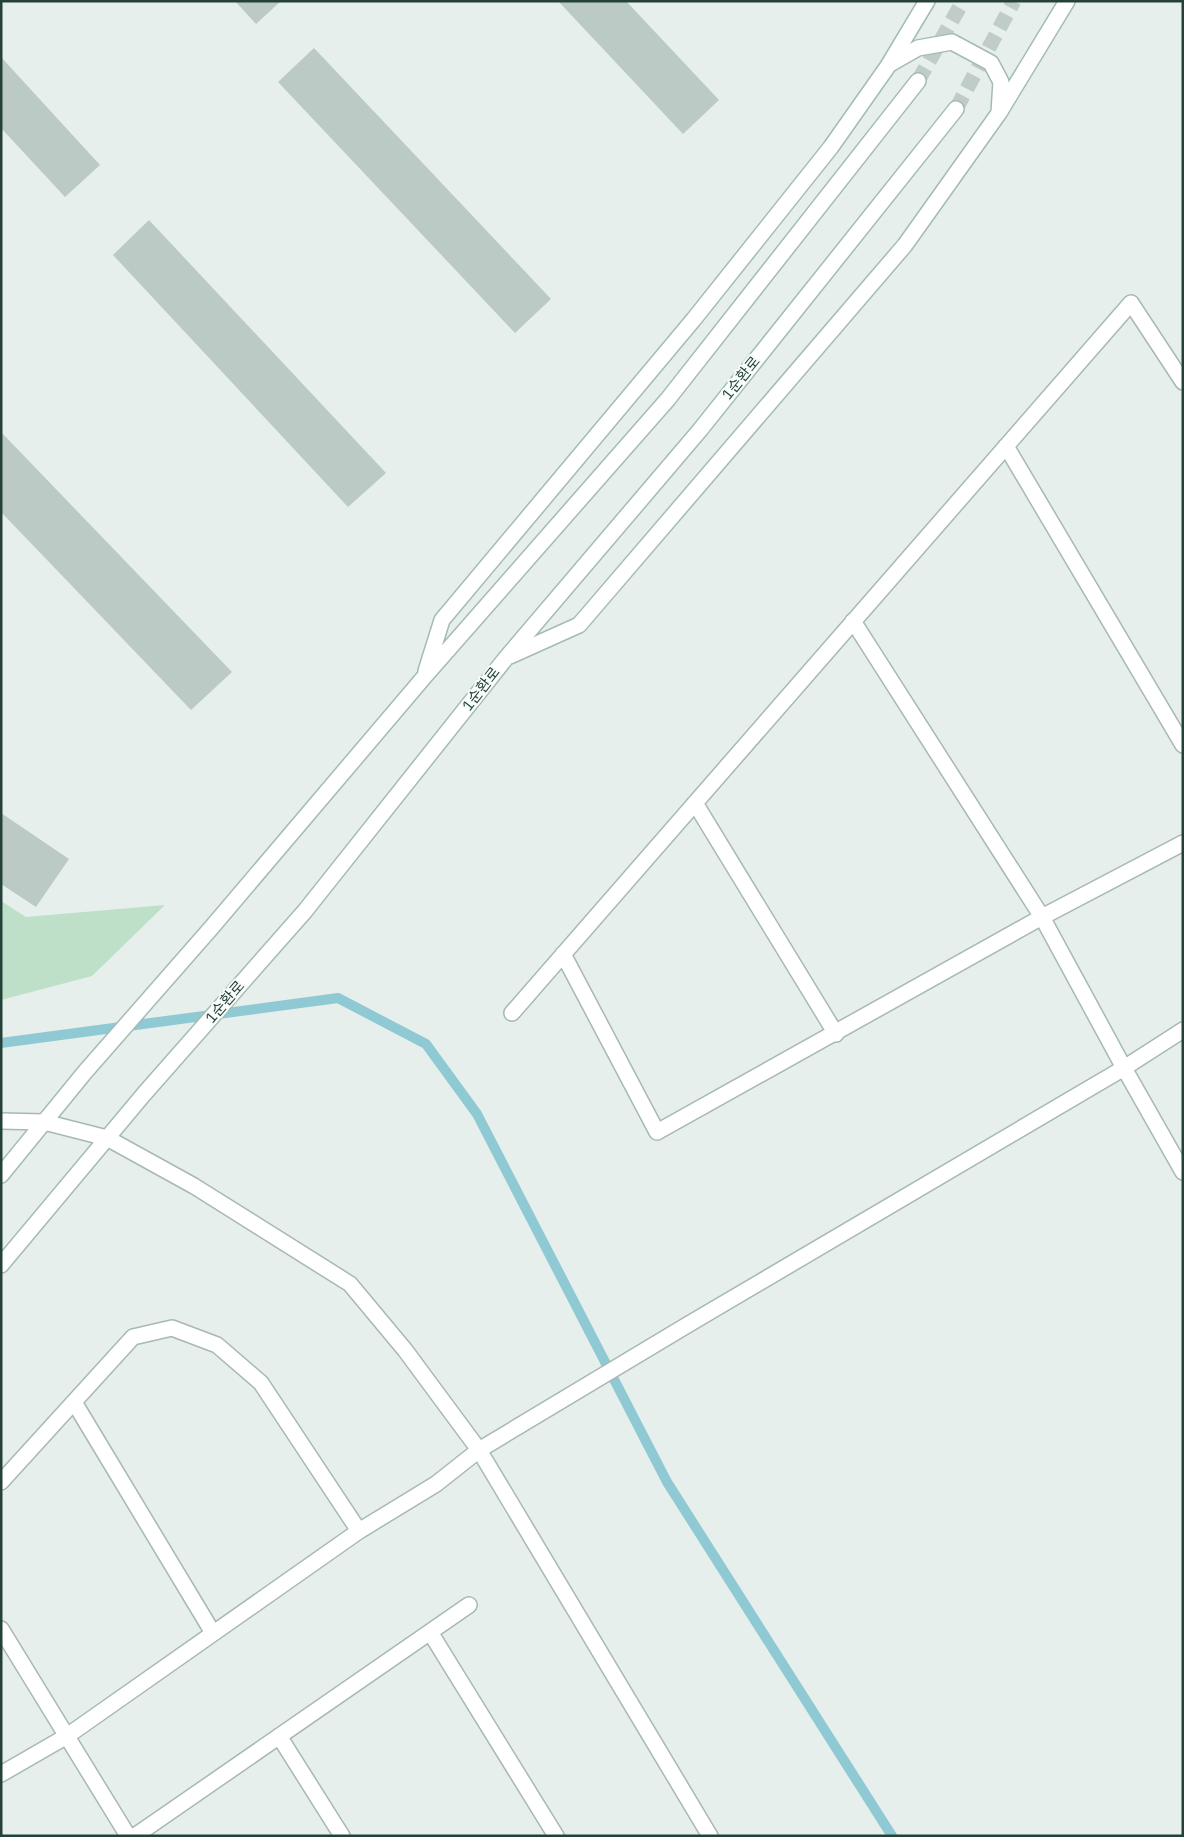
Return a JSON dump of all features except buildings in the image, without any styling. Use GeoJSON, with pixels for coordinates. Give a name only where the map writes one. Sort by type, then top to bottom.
{"type":"FeatureCollection","features":[{"type":"Feature","properties":{"kind":"street"},"geometry":{"type":"LineString","coordinates":[[425,676],[442,620],[694,319],[830,147],[888,66],[927,1]]}},
{"type":"Feature","properties":{"kind":"street"},"geometry":{"type":"LineString","coordinates":[[506,658],[579,625],[905,245],[999,113],[1067,1]]}},
{"type":"Feature","properties":{"kind":"street"},"geometry":{"type":"LineString","coordinates":[[888,66],[918,48],[952,42],[991,63],[1001,82],[999,113]]}},
{"type":"Feature","properties":{"kind":"street"},"geometry":{"type":"LineString","coordinates":[[1,1174],[85,1072],[212,927],[425,676],[668,399],[918,81]]}},
{"type":"Feature","properties":{"kind":"street","name":"1순환로"},"geometry":{"type":"LineString","coordinates":[[1,1265],[144,1094],[305,911],[506,658],[700,430],[956,109]]}},
{"type":"Feature","properties":{"kind":"street"},"geometry":{"type":"LineString","coordinates":[[512,1013],[1131,303],[1183,382]]}},
{"type":"Feature","properties":{"kind":"street"},"geometry":{"type":"LineString","coordinates":[[1006,446],[1183,745]]}},
{"type":"Feature","properties":{"kind":"street"},"geometry":{"type":"LineString","coordinates":[[853,621],[1042,917],[1183,1172]]}},
{"type":"Feature","properties":{"kind":"street"},"geometry":{"type":"LineString","coordinates":[[695,803],[836,1034]]}},
{"type":"Feature","properties":{"kind":"street"},"geometry":{"type":"LineString","coordinates":[[564,954],[657,1132],[836,1034],[1042,917],[1183,843]]}},
{"type":"Feature","properties":{"kind":"street"},"geometry":{"type":"LineString","coordinates":[[1,1774],[67,1736],[359,1531],[436,1484],[479,1450],[1124,1068],[1183,1030]]}},
{"type":"Feature","properties":{"kind":"street"},"geometry":{"type":"LineString","coordinates":[[1,1121],[44,1122],[107,1138],[194,1186],[350,1284],[405,1350],[479,1450],[710,1836]]}},
{"type":"Feature","properties":{"kind":"street"},"geometry":{"type":"LineString","coordinates":[[1,1482],[133,1337],[172,1328],[217,1345],[261,1383],[359,1531]]}},
{"type":"Feature","properties":{"kind":"street"},"geometry":{"type":"LineString","coordinates":[[74,1402],[213,1633]]}},
{"type":"Feature","properties":{"kind":"street"},"geometry":{"type":"LineString","coordinates":[[135,1836],[469,1605]]}},
{"type":"Feature","properties":{"kind":"street"},"geometry":{"type":"LineString","coordinates":[[1,1628],[128,1836]]}},
{"type":"Feature","properties":{"kind":"street"},"geometry":{"type":"LineString","coordinates":[[430,1632],[556,1836]]}},
{"type":"Feature","properties":{"kind":"street"},"geometry":{"type":"LineString","coordinates":[[279,1736],[342,1836]]}},
{"type":"Feature","properties":{"kind":"green space"},"geometry":{"type":"Polygon","coordinates":[[[1,901],[26,917],[165,905],[92,976],[1,1000],[1,901]]]}},
{"type":"Feature","properties":{"kind":"waterway"},"geometry":{"type":"LineString","coordinates":[[1,1043],[338,998],[426,1044],[477,1114],[667,1482],[892,1836]]}},
{"type":"Feature","properties":{"kind":"tunnel"},"geometry":{"type":"LineString","coordinates":[[918,81],[963,1]]}},
{"type":"Feature","properties":{"kind":"tunnel"},"geometry":{"type":"LineString","coordinates":[[956,109],[1014,1]]}}]}
